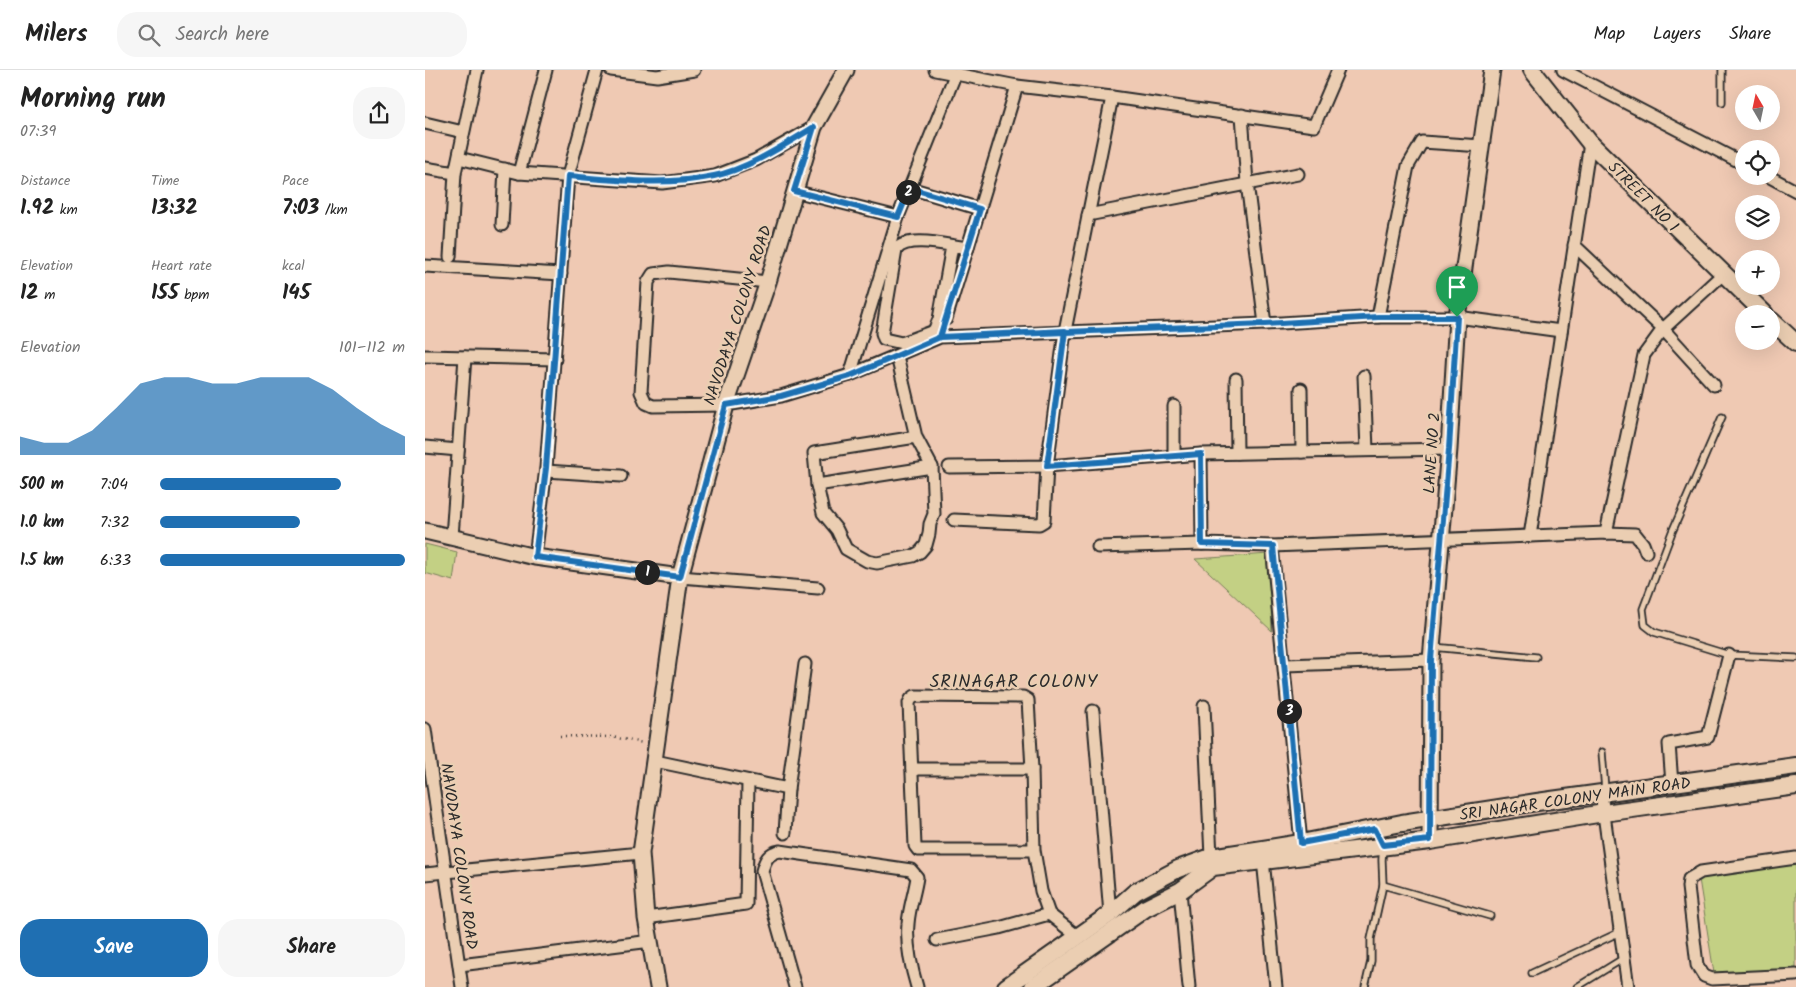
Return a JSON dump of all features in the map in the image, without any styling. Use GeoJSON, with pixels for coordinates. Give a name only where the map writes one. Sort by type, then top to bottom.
{"type":"FeatureCollection","features":[{"type":"Feature","properties":{"kind":"main road","name":"STREET NO 1"},"geometry":{"type":"LineString","coordinates":[[1531,70],[1590,143],[1756,305]]}},
{"type":"Feature","properties":{"kind":"main road"},"geometry":{"type":"LineString","coordinates":[[1780,328],[1795,342]]}},
{"type":"Feature","properties":{"kind":"main road","name":"SRI NAGAR COLONY MAIN ROAD"},"geometry":{"type":"LineString","coordinates":[[1006,987],[1110,914],[1135,892],[1178,869],[1211,857],[1301,843],[1430,819],[1796,766]]}},
{"type":"Feature","properties":{"kind":"main road","name":"SRI NAGAR COLONY MAIN ROAD"},"geometry":{"type":"LineString","coordinates":[[1033,987],[1146,908],[1180,891],[1213,867],[1430,840],[1604,812],[1796,786]]}},
{"type":"Feature","properties":{"kind":"main road"},"geometry":{"type":"LineString","coordinates":[[1135,892],[1146,908]]}},
{"type":"Feature","properties":{"kind":"street"},"geometry":{"type":"LineString","coordinates":[[451,257],[455,173],[477,70]]}},
{"type":"Feature","properties":{"kind":"street"},"geometry":{"type":"LineString","coordinates":[[519,172],[546,70]]}},
{"type":"Feature","properties":{"kind":"street"},"geometry":{"type":"LineString","coordinates":[[535,557],[546,471],[568,176],[597,70]]}},
{"type":"Feature","properties":{"kind":"street"},"geometry":{"type":"LineString","coordinates":[[611,70],[657,76],[694,70]]}},
{"type":"Feature","properties":{"kind":"street","name":"NAVODAYA COLONY ROAD"},"geometry":{"type":"LineString","coordinates":[[658,987],[646,918],[641,853],[680,577],[726,405],[768,282],[814,127],[846,70]]}},
{"type":"Feature","properties":{"kind":"street"},"geometry":{"type":"LineString","coordinates":[[935,70],[1017,86],[1112,97],[1314,126],[1336,70]]}},
{"type":"Feature","properties":{"kind":"street","name":"LANE NO 2"},"geometry":{"type":"LineString","coordinates":[[1430,840],[1432,654],[1449,449],[1457,317],[1492,70]]}},
{"type":"Feature","properties":{"kind":"street"},"geometry":{"type":"LineString","coordinates":[[1563,70],[1735,159]]}},
{"type":"Feature","properties":{"kind":"street"},"geometry":{"type":"LineString","coordinates":[[850,376],[898,217],[955,75]]}},
{"type":"Feature","properties":{"kind":"street"},"geometry":{"type":"LineString","coordinates":[[940,337],[1017,86]]}},
{"type":"Feature","properties":{"kind":"street"},"geometry":{"type":"LineString","coordinates":[[954,520],[1042,523],[1047,466],[1065,331],[1112,97]]}},
{"type":"Feature","properties":{"kind":"street"},"geometry":{"type":"LineString","coordinates":[[1242,115],[1247,182],[1265,324]]}},
{"type":"Feature","properties":{"kind":"street"},"geometry":{"type":"LineString","coordinates":[[425,123],[463,132]]}},
{"type":"Feature","properties":{"kind":"street"},"geometry":{"type":"LineString","coordinates":[[459,158],[519,172],[662,183],[715,176],[756,160],[814,127]]}},
{"type":"Feature","properties":{"kind":"street"},"geometry":{"type":"LineString","coordinates":[[1378,317],[1408,166],[1422,142],[1482,146]]}},
{"type":"Feature","properties":{"kind":"street"},"geometry":{"type":"LineString","coordinates":[[1530,536],[1590,143]]}},
{"type":"Feature","properties":{"kind":"street"},"geometry":{"type":"LineString","coordinates":[[425,168],[455,173]]}},
{"type":"Feature","properties":{"kind":"street"},"geometry":{"type":"LineString","coordinates":[[502,225],[505,169]]}},
{"type":"Feature","properties":{"kind":"street"},"geometry":{"type":"LineString","coordinates":[[1088,215],[1247,182],[1298,174]]}},
{"type":"Feature","properties":{"kind":"street"},"geometry":{"type":"LineString","coordinates":[[1780,182],[1796,191]]}},
{"type":"Feature","properties":{"kind":"street"},"geometry":{"type":"LineString","coordinates":[[910,188],[980,209]]}},
{"type":"Feature","properties":{"kind":"street"},"geometry":{"type":"LineString","coordinates":[[794,191],[898,217]]}},
{"type":"Feature","properties":{"kind":"street"},"geometry":{"type":"LineString","coordinates":[[953,246],[939,320],[934,331],[902,342],[884,339],[883,333],[896,250],[900,245],[907,242],[920,242],[953,246],[968,248]]}},
{"type":"Feature","properties":{"kind":"street"},"geometry":{"type":"LineString","coordinates":[[1574,245],[1663,329],[1714,384]]}},
{"type":"Feature","properties":{"kind":"street"},"geometry":{"type":"LineString","coordinates":[[425,266],[561,274]]}},
{"type":"Feature","properties":{"kind":"street"},"geometry":{"type":"LineString","coordinates":[[768,282],[669,272],[653,274],[648,282],[641,392],[645,403],[653,406],[726,405],[781,396],[850,376],[940,337],[1265,324],[1378,317],[1457,317],[1561,331]]}},
{"type":"Feature","properties":{"kind":"street"},"geometry":{"type":"LineString","coordinates":[[1606,533],[1645,355],[1663,329],[1723,274]]}},
{"type":"Feature","properties":{"kind":"street"},"geometry":{"type":"LineString","coordinates":[[425,356],[555,359]]}},
{"type":"Feature","properties":{"kind":"street"},"geometry":{"type":"LineString","coordinates":[[897,356],[916,437],[932,467],[934,514],[926,545],[920,552],[913,556],[877,563],[867,561],[846,549],[837,530],[823,513],[817,485],[814,453],[916,437]]}},
{"type":"Feature","properties":{"kind":"street"},"geometry":{"type":"LineString","coordinates":[[452,537],[465,358]]}},
{"type":"Feature","properties":{"kind":"street"},"geometry":{"type":"LineString","coordinates":[[1364,376],[1367,450]]}},
{"type":"Feature","properties":{"kind":"street"},"geometry":{"type":"LineString","coordinates":[[1236,379],[1237,453]]}},
{"type":"Feature","properties":{"kind":"street"},"geometry":{"type":"LineString","coordinates":[[1301,389],[1302,452]]}},
{"type":"Feature","properties":{"kind":"street"},"geometry":{"type":"LineString","coordinates":[[1174,406],[1174,456]]}},
{"type":"Feature","properties":{"kind":"street"},"geometry":{"type":"LineString","coordinates":[[425,447],[458,450]]}},
{"type":"Feature","properties":{"kind":"street"},"geometry":{"type":"LineString","coordinates":[[949,467],[1047,466],[1201,454],[1449,449]]}},
{"type":"Feature","properties":{"kind":"street"},"geometry":{"type":"LineString","coordinates":[[1201,454],[1202,544]]}},
{"type":"Feature","properties":{"kind":"street"},"geometry":{"type":"LineString","coordinates":[[817,485],[932,467]]}},
{"type":"Feature","properties":{"kind":"street"},"geometry":{"type":"LineString","coordinates":[[546,471],[621,476]]}},
{"type":"Feature","properties":{"kind":"street"},"geometry":{"type":"LineString","coordinates":[[425,531],[535,557],[680,577],[818,588]]}},
{"type":"Feature","properties":{"kind":"street"},"geometry":{"type":"LineString","coordinates":[[1098,547],[1202,544],[1273,546],[1606,533],[1635,534],[1643,544],[1646,552]]}},
{"type":"Feature","properties":{"kind":"street"},"geometry":{"type":"LineString","coordinates":[[1273,546],[1301,843]]}},
{"type":"Feature","properties":{"kind":"street"},"geometry":{"type":"LineString","coordinates":[[1285,665],[1432,654]]}},
{"type":"Feature","properties":{"kind":"street"},"geometry":{"type":"LineString","coordinates":[[1672,784],[1669,744],[1708,737],[1729,655]]}},
{"type":"Feature","properties":{"kind":"street"},"geometry":{"type":"LineString","coordinates":[[785,833],[788,789],[805,664]]}},
{"type":"Feature","properties":{"kind":"street"},"geometry":{"type":"LineString","coordinates":[[1034,850],[918,850],[915,846],[909,704],[911,699],[915,696],[1023,697],[1028,700],[1034,850],[1041,891],[1049,914],[1077,936]]}},
{"type":"Feature","properties":{"kind":"street"},"geometry":{"type":"LineString","coordinates":[[1204,706],[1211,857]]}},
{"type":"Feature","properties":{"kind":"street"},"geometry":{"type":"LineString","coordinates":[[1093,711],[1110,914]]}},
{"type":"Feature","properties":{"kind":"street","name":"NAVODAYA COLONY ROAD"},"geometry":{"type":"LineString","coordinates":[[425,729],[462,987]]}},
{"type":"Feature","properties":{"kind":"street"},"geometry":{"type":"LineString","coordinates":[[655,754],[748,781],[788,789]]}},
{"type":"Feature","properties":{"kind":"street"},"geometry":{"type":"LineString","coordinates":[[912,769],[1032,769]]}},
{"type":"Feature","properties":{"kind":"street"},"geometry":{"type":"LineString","coordinates":[[646,918],[747,904],[748,781]]}},
{"type":"Feature","properties":{"kind":"street"},"geometry":{"type":"LineString","coordinates":[[1603,793],[1628,987]]}},
{"type":"Feature","properties":{"kind":"street"},"geometry":{"type":"LineString","coordinates":[[795,987],[762,870],[765,860],[774,852],[780,851],[911,870],[917,877],[908,922],[908,948],[917,987]]}},
{"type":"Feature","properties":{"kind":"street"},"geometry":{"type":"LineString","coordinates":[[425,874],[641,853]]}},
{"type":"Feature","properties":{"kind":"street"},"geometry":{"type":"LineString","coordinates":[[1796,858],[1701,872],[1689,879],[1687,887],[1697,965],[1704,976],[1712,980],[1796,975]]}},
{"type":"Feature","properties":{"kind":"street"},"geometry":{"type":"LineString","coordinates":[[1263,860],[1276,987]]}},
{"type":"Feature","properties":{"kind":"street"},"geometry":{"type":"LineString","coordinates":[[1180,891],[1189,987]]}},
{"type":"Feature","properties":{"kind":"street"},"geometry":{"type":"LineString","coordinates":[[937,940],[999,928],[1049,914]]}},
{"type":"Feature","properties":{"kind":"street"},"geometry":{"type":"LineString","coordinates":[[460,965],[651,941]]}},
{"type":"Feature","properties":{"kind":"lane"},"geometry":{"type":"LineString","coordinates":[[1722,70],[1723,102]]}},
{"type":"Feature","properties":{"kind":"lane"},"geometry":{"type":"LineString","coordinates":[[1723,417],[1672,532],[1643,609],[1645,625],[1654,632],[1729,655],[1796,658]]}},
{"type":"Feature","properties":{"kind":"lane"},"geometry":{"type":"LineString","coordinates":[[1432,654],[1536,658]]}},
{"type":"Feature","properties":{"kind":"lane"},"geometry":{"type":"LineString","coordinates":[[1602,752],[1603,793]]}},
{"type":"Feature","properties":{"kind":"lane"},"geometry":{"type":"LineString","coordinates":[[1365,987],[1371,961],[1371,939],[1383,885],[1383,845],[1375,829]]}},
{"type":"Feature","properties":{"kind":"lane"},"geometry":{"type":"LineString","coordinates":[[1383,885],[1490,916]]}},
{"type":"Feature","properties":{"kind":"lane"},"geometry":{"type":"LineString","coordinates":[[1531,973],[1620,932]]}},
{"type":"Feature","properties":{"kind":"lane"},"geometry":{"type":"LineString","coordinates":[[1577,987],[1624,958]]}},
{"type":"Feature","properties":{"kind":"path"},"geometry":{"type":"LineString","coordinates":[[560,736],[622,738],[655,754]]}},
{"type":"Feature","properties":{"kind":"green space"},"geometry":{"type":"Polygon","coordinates":[[[425,544],[457,552],[453,581],[425,573],[425,544]]]}},
{"type":"Feature","properties":{"kind":"green space"},"geometry":{"type":"Polygon","coordinates":[[[1269,554],[1272,631],[1195,559],[1269,554]]]}},
{"type":"Feature","properties":{"kind":"green space"},"geometry":{"type":"Polygon","coordinates":[[[1796,864],[1796,970],[1714,973],[1699,879],[1796,864]]]}},
{"type":"Feature","properties":{"kind":"district","name":"SRINAGAR COLONY"},"geometry":{"type":"Point","coordinates":[1014,681]}},
{"type":"Feature","properties":{"kind":"route"},"geometry":{"type":"LineString","coordinates":[[1457,317],[1378,317],[1265,324],[1065,331],[940,337],[850,376],[781,396],[749,403],[726,405],[680,577],[535,557],[546,468],[568,176],[662,183],[715,176],[756,160],[814,127],[794,191],[898,217],[910,188],[980,209],[940,337],[1002,334],[1065,331],[1047,466],[1201,454],[1202,544],[1273,546],[1301,843],[1375,829],[1383,845],[1430,840],[1431,660],[1455,373],[1457,317]]}}]}
